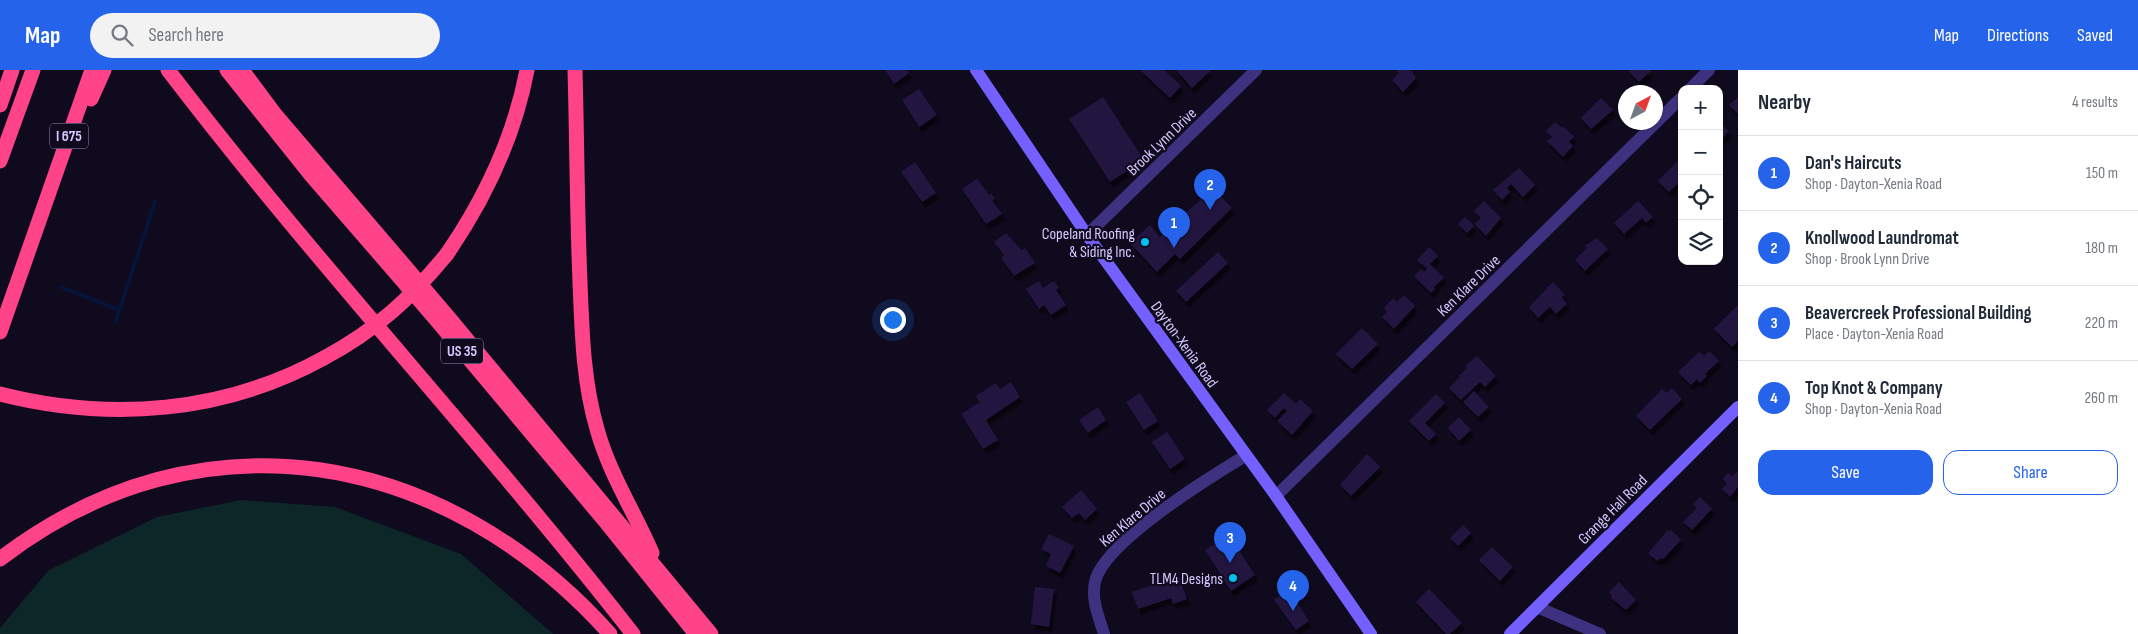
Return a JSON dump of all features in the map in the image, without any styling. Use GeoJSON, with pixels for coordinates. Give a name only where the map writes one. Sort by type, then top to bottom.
{"type":"FeatureCollection","features":[{"type":"Feature","properties":{"kind":"highway"},"geometry":{"type":"LineString","coordinates":[[0,105],[12,70]]}},
{"type":"Feature","properties":{"kind":"highway"},"geometry":{"type":"LineString","coordinates":[[0,161],[33,70]]}},
{"type":"Feature","properties":{"kind":"highway","name":"I 675"},"geometry":{"type":"LineString","coordinates":[[0,332],[92,70]]}},
{"type":"Feature","properties":{"kind":"highway"},"geometry":{"type":"LineString","coordinates":[[46,201],[104,70]]}},
{"type":"Feature","properties":{"kind":"highway"},"geometry":{"type":"LineString","coordinates":[[168,70],[260,187],[560,543],[633,634]]}},
{"type":"Feature","properties":{"kind":"highway","name":"US 35"},"geometry":{"type":"LineString","coordinates":[[227,70],[311,175],[605,521],[696,634]]}},
{"type":"Feature","properties":{"kind":"highway"},"geometry":{"type":"LineString","coordinates":[[242,70],[274,113],[450,319],[711,634]]}},
{"type":"Feature","properties":{"kind":"highway"},"geometry":{"type":"LineString","coordinates":[[0,394],[84,410],[111,411],[184,406],[238,394],[263,386],[324,358],[362,336],[397,309],[424,282],[447,254],[478,205],[497,168],[516,115],[527,70]]}},
{"type":"Feature","properties":{"kind":"highway"},"geometry":{"type":"LineString","coordinates":[[575,70],[583,347],[588,388],[603,448],[618,486],[647,540],[661,573]]}},
{"type":"Feature","properties":{"kind":"highway"},"geometry":{"type":"LineString","coordinates":[[0,559],[24,541],[71,513],[117,492],[152,481],[201,470],[230,467],[268,466],[318,469],[379,481],[413,493],[454,512],[507,544],[538,567],[567,591],[610,634]]}},
{"type":"Feature","properties":{"kind":"main road","name":"Dayton-Xenia Road"},"geometry":{"type":"LineString","coordinates":[[976,70],[1087,235],[1245,456],[1276,496],[1371,634]]}},
{"type":"Feature","properties":{"kind":"main road","name":"Grange Hall Road"},"geometry":{"type":"LineString","coordinates":[[1510,634],[1738,408]]}},
{"type":"Feature","properties":{"kind":"street","name":"Brook Lynn Drive"},"geometry":{"type":"LineString","coordinates":[[1087,235],[1256,70]]}},
{"type":"Feature","properties":{"kind":"street"},"geometry":{"type":"LineString","coordinates":[[1694,85],[1709,70]]}},
{"type":"Feature","properties":{"kind":"street","name":"Ken Klare Drive"},"geometry":{"type":"LineString","coordinates":[[1276,496],[1678,101]]}},
{"type":"Feature","properties":{"kind":"street","name":"Ken Klare Drive"},"geometry":{"type":"LineString","coordinates":[[1104,634],[1094,597],[1094,584],[1101,566],[1136,531],[1212,476],[1245,456]]}},
{"type":"Feature","properties":{"kind":"street"},"geometry":{"type":"LineString","coordinates":[[1537,607],[1600,634]]}},
{"type":"Feature","properties":{"kind":"green space"},"geometry":{"type":"Polygon","coordinates":[[[241,500],[335,507],[461,554],[553,634],[0,634],[0,628],[49,570],[157,517],[241,500]]]}},
{"type":"Feature","properties":{"kind":"building"},"geometry":{"type":"Polygon","coordinates":[[[885,70],[907,70],[909,73],[894,84],[885,70]]]}},
{"type":"Feature","properties":{"kind":"building"},"geometry":{"type":"Polygon","coordinates":[[[1140,70],[1164,70],[1181,86],[1170,98],[1140,70]]]}},
{"type":"Feature","properties":{"kind":"building"},"geometry":{"type":"Polygon","coordinates":[[[1176,70],[1211,70],[1192,88],[1176,70]]]}},
{"type":"Feature","properties":{"kind":"building"},"geometry":{"type":"Polygon","coordinates":[[[1396,70],[1411,70],[1416,78],[1403,92],[1392,80],[1399,73],[1396,70]]]}},
{"type":"Feature","properties":{"kind":"building"},"geometry":{"type":"Polygon","coordinates":[[[1628,70],[1652,70],[1639,82],[1628,70]]]}},
{"type":"Feature","properties":{"kind":"building"},"geometry":{"type":"Polygon","coordinates":[[[919,89],[937,115],[919,127],[902,100],[919,89]]]}},
{"type":"Feature","properties":{"kind":"building"},"geometry":{"type":"Polygon","coordinates":[[[1103,97],[1144,160],[1110,182],[1069,119],[1103,97]]]}},
{"type":"Feature","properties":{"kind":"building"},"geometry":{"type":"Polygon","coordinates":[[[1738,97],[1738,114],[1729,105],[1738,97]]]}},
{"type":"Feature","properties":{"kind":"building"},"geometry":{"type":"Polygon","coordinates":[[[1601,98],[1613,110],[1591,129],[1581,118],[1601,98]]]}},
{"type":"Feature","properties":{"kind":"building"},"geometry":{"type":"Polygon","coordinates":[[[1555,122],[1562,128],[1563,126],[1574,137],[1569,142],[1573,146],[1563,157],[1547,141],[1552,137],[1546,131],[1555,122]]]}},
{"type":"Feature","properties":{"kind":"building"},"geometry":{"type":"Polygon","coordinates":[[[1723,126],[1729,131],[1723,138],[1723,126]]]}},
{"type":"Feature","properties":{"kind":"building"},"geometry":{"type":"Polygon","coordinates":[[[1678,161],[1678,184],[1669,192],[1658,181],[1678,161]]]}},
{"type":"Feature","properties":{"kind":"building"},"geometry":{"type":"Polygon","coordinates":[[[915,162],[936,193],[922,202],[901,172],[915,162]]]}},
{"type":"Feature","properties":{"kind":"building"},"geometry":{"type":"Polygon","coordinates":[[[1519,168],[1535,185],[1523,197],[1511,184],[1507,188],[1510,192],[1502,200],[1493,190],[1519,168]]]}},
{"type":"Feature","properties":{"kind":"building"},"geometry":{"type":"Polygon","coordinates":[[[977,179],[989,195],[991,193],[995,199],[992,200],[1002,214],[986,224],[962,189],[977,179]]]}},
{"type":"Feature","properties":{"kind":"building"},"geometry":{"type":"Polygon","coordinates":[[[1213,188],[1232,208],[1180,259],[1175,254],[1157,272],[1130,243],[1150,225],[1160,237],[1213,188]]]}},
{"type":"Feature","properties":{"kind":"building"},"geometry":{"type":"Polygon","coordinates":[[[1484,201],[1501,218],[1486,236],[1475,224],[1481,218],[1474,211],[1484,201]]]}},
{"type":"Feature","properties":{"kind":"building"},"geometry":{"type":"Polygon","coordinates":[[[1638,201],[1653,217],[1646,223],[1642,218],[1624,234],[1614,223],[1638,201]]]}},
{"type":"Feature","properties":{"kind":"building"},"geometry":{"type":"Polygon","coordinates":[[[1465,217],[1474,226],[1467,233],[1458,224],[1465,217]]]}},
{"type":"Feature","properties":{"kind":"building"},"geometry":{"type":"Polygon","coordinates":[[[1006,233],[1021,250],[1025,248],[1035,263],[1014,276],[1001,258],[1004,255],[994,242],[1006,233]]]}},
{"type":"Feature","properties":{"kind":"building"},"geometry":{"type":"Polygon","coordinates":[[[1597,238],[1608,249],[1585,271],[1575,260],[1587,248],[1585,246],[1597,238]]]}},
{"type":"Feature","properties":{"kind":"building"},"geometry":{"type":"Polygon","coordinates":[[[1429,247],[1438,256],[1430,264],[1444,278],[1434,287],[1435,289],[1431,293],[1414,276],[1421,269],[1424,272],[1427,269],[1417,260],[1429,247]]]}},
{"type":"Feature","properties":{"kind":"building"},"geometry":{"type":"Polygon","coordinates":[[[1218,252],[1228,263],[1186,302],[1176,291],[1218,252]]]}},
{"type":"Feature","properties":{"kind":"building"},"geometry":{"type":"Polygon","coordinates":[[[1039,281],[1043,288],[1054,281],[1059,288],[1056,290],[1066,305],[1051,315],[1044,305],[1039,309],[1026,289],[1039,281]]]}},
{"type":"Feature","properties":{"kind":"building"},"geometry":{"type":"Polygon","coordinates":[[[1553,282],[1565,295],[1562,297],[1567,304],[1556,314],[1550,307],[1538,318],[1529,307],[1553,282]]]}},
{"type":"Feature","properties":{"kind":"building"},"geometry":{"type":"Polygon","coordinates":[[[1404,295],[1415,306],[1394,329],[1382,317],[1387,312],[1384,308],[1393,298],[1397,302],[1404,295]]]}},
{"type":"Feature","properties":{"kind":"building"},"geometry":{"type":"Polygon","coordinates":[[[1738,305],[1738,341],[1732,347],[1714,329],[1738,305]]]}},
{"type":"Feature","properties":{"kind":"building"},"geometry":{"type":"Polygon","coordinates":[[[1362,328],[1378,344],[1352,369],[1336,354],[1362,328]]]}},
{"type":"Feature","properties":{"kind":"building"},"geometry":{"type":"Polygon","coordinates":[[[1709,351],[1719,361],[1705,374],[1707,376],[1700,383],[1697,379],[1691,385],[1678,372],[1699,352],[1704,356],[1709,351]]]}},
{"type":"Feature","properties":{"kind":"building"},"geometry":{"type":"Polygon","coordinates":[[[1477,356],[1496,376],[1485,387],[1480,382],[1461,400],[1449,388],[1467,368],[1465,366],[1477,356]]]}},
{"type":"Feature","properties":{"kind":"building"},"geometry":{"type":"Polygon","coordinates":[[[1011,382],[1020,397],[986,420],[998,440],[983,449],[961,414],[980,402],[976,396],[996,383],[1000,389],[1011,382]]]}},
{"type":"Feature","properties":{"kind":"building"},"geometry":{"type":"Polygon","coordinates":[[[1672,388],[1682,399],[1650,430],[1636,416],[1662,389],[1667,393],[1672,388]]]}},
{"type":"Feature","properties":{"kind":"building"},"geometry":{"type":"Polygon","coordinates":[[[1474,391],[1489,407],[1478,417],[1463,402],[1474,391]]]}},
{"type":"Feature","properties":{"kind":"building"},"geometry":{"type":"Polygon","coordinates":[[[1140,393],[1158,421],[1144,430],[1126,402],[1140,393]]]}},
{"type":"Feature","properties":{"kind":"building"},"geometry":{"type":"Polygon","coordinates":[[[1284,393],[1296,404],[1300,399],[1313,411],[1292,435],[1277,421],[1287,411],[1284,408],[1275,418],[1267,410],[1284,393]]]}},
{"type":"Feature","properties":{"kind":"building"},"geometry":{"type":"Polygon","coordinates":[[[1436,394],[1445,403],[1425,423],[1436,434],[1429,441],[1409,421],[1436,394]]]}},
{"type":"Feature","properties":{"kind":"building"},"geometry":{"type":"Polygon","coordinates":[[[1098,407],[1106,420],[1088,433],[1079,420],[1098,407]]]}},
{"type":"Feature","properties":{"kind":"building"},"geometry":{"type":"Polygon","coordinates":[[[1459,417],[1471,430],[1459,441],[1448,428],[1459,417]]]}},
{"type":"Feature","properties":{"kind":"building"},"geometry":{"type":"Polygon","coordinates":[[[1167,432],[1185,459],[1170,469],[1152,442],[1167,432]]]}},
{"type":"Feature","properties":{"kind":"building"},"geometry":{"type":"Polygon","coordinates":[[[1367,454],[1380,467],[1351,496],[1340,485],[1367,454]]]}},
{"type":"Feature","properties":{"kind":"building"},"geometry":{"type":"Polygon","coordinates":[[[1738,471],[1738,487],[1730,497],[1722,489],[1727,483],[1723,479],[1728,473],[1732,476],[1738,471]]]}},
{"type":"Feature","properties":{"kind":"building"},"geometry":{"type":"Polygon","coordinates":[[[1081,490],[1097,509],[1085,520],[1079,513],[1072,518],[1062,507],[1081,490]]]}},
{"type":"Feature","properties":{"kind":"building"},"geometry":{"type":"Polygon","coordinates":[[[1700,497],[1712,509],[1692,530],[1683,522],[1697,508],[1693,504],[1700,497]]]}},
{"type":"Feature","properties":{"kind":"building"},"geometry":{"type":"Polygon","coordinates":[[[1463,525],[1471,533],[1458,546],[1450,538],[1463,525]]]}},
{"type":"Feature","properties":{"kind":"building"},"geometry":{"type":"Polygon","coordinates":[[[1668,530],[1669,532],[1671,530],[1681,540],[1663,559],[1661,558],[1657,561],[1648,553],[1668,530]]]}},
{"type":"Feature","properties":{"kind":"building"},"geometry":{"type":"Polygon","coordinates":[[[1049,534],[1074,546],[1060,573],[1046,566],[1051,554],[1041,549],[1049,534]]]}},
{"type":"Feature","properties":{"kind":"building"},"geometry":{"type":"Polygon","coordinates":[[[1229,535],[1255,575],[1231,591],[1205,550],[1229,535]]]}},
{"type":"Feature","properties":{"kind":"building"},"geometry":{"type":"Polygon","coordinates":[[[1492,547],[1513,567],[1500,581],[1479,560],[1492,547]]]}},
{"type":"Feature","properties":{"kind":"building"},"geometry":{"type":"Polygon","coordinates":[[[1177,571],[1187,599],[1173,604],[1171,598],[1138,609],[1132,592],[1153,585],[1161,581],[1159,577],[1177,571]]]}},
{"type":"Feature","properties":{"kind":"building"},"geometry":{"type":"Polygon","coordinates":[[[1619,582],[1636,600],[1626,610],[1611,598],[1612,596],[1609,592],[1619,582]]]}},
{"type":"Feature","properties":{"kind":"building"},"geometry":{"type":"Polygon","coordinates":[[[1035,587],[1054,589],[1049,627],[1031,624],[1035,587]]]}},
{"type":"Feature","properties":{"kind":"building"},"geometry":{"type":"Polygon","coordinates":[[[1288,589],[1309,621],[1296,630],[1274,600],[1288,589]]]}},
{"type":"Feature","properties":{"kind":"building"},"geometry":{"type":"Polygon","coordinates":[[[1429,589],[1462,623],[1450,634],[1446,634],[1416,602],[1429,589]]]}},
{"type":"Feature","properties":{"kind":"waterway"},"geometry":{"type":"LineString","coordinates":[[116,321],[155,201]]}},
{"type":"Feature","properties":{"kind":"waterway"},"geometry":{"type":"LineString","coordinates":[[61,287],[119,310]]}},
{"type":"Feature","properties":{"kind":"place","name":"Knollwood Laundromat"},"geometry":{"type":"Point","coordinates":[1210,210]}},
{"type":"Feature","properties":{"kind":"place","name":"Copeland Roofing & Siding Inc."},"geometry":{"type":"Point","coordinates":[1145,242]}},
{"type":"Feature","properties":{"kind":"place","name":"Dan's Haircuts"},"geometry":{"type":"Point","coordinates":[1174,248]}},
{"type":"Feature","properties":{"kind":"place","name":"Beavercreek Professional Building"},"geometry":{"type":"Point","coordinates":[1230,563]}},
{"type":"Feature","properties":{"kind":"place","name":"TLM4 Designs"},"geometry":{"type":"Point","coordinates":[1233,578]}},
{"type":"Feature","properties":{"kind":"place","name":"Top Knot & Company"},"geometry":{"type":"Point","coordinates":[1293,611]}}]}
